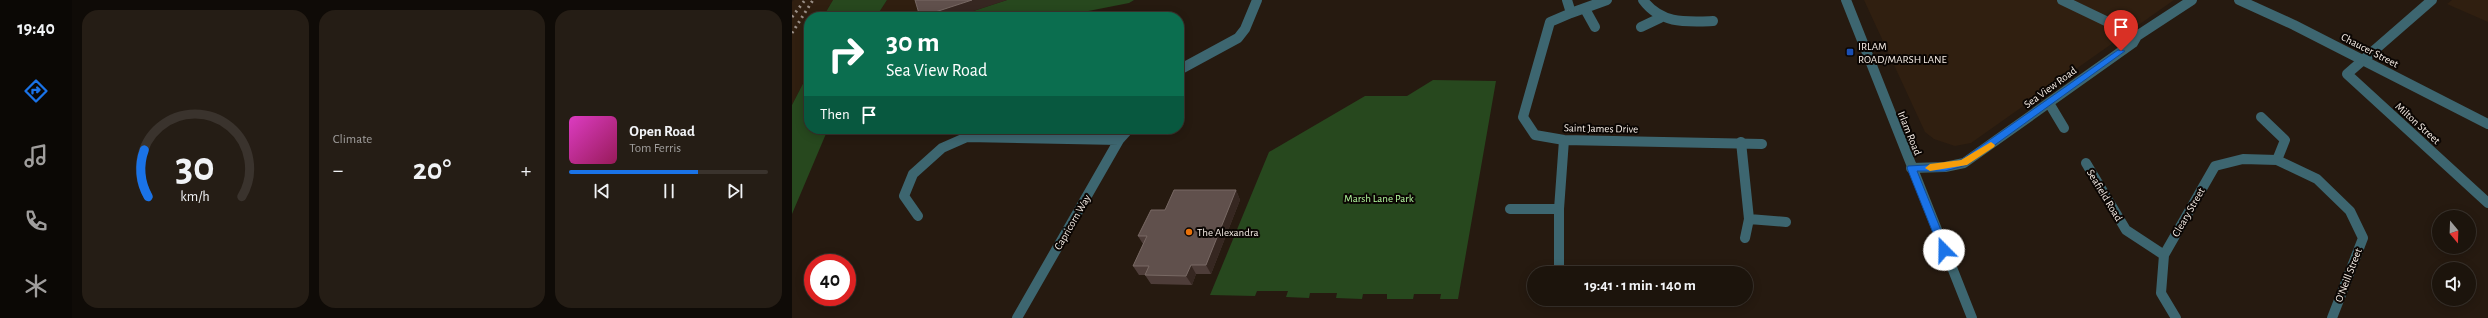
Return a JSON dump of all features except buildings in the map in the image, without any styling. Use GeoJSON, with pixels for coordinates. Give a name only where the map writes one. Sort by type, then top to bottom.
{"type":"FeatureCollection","features":[{"type":"Feature","properties":{"kind":"street"},"geometry":{"type":"LineString","coordinates":[[1184,67],[1238,38],[1245,29],[1257,0]]}},
{"type":"Feature","properties":{"kind":"street"},"geometry":{"type":"LineString","coordinates":[[1567,0],[1571,13]]}},
{"type":"Feature","properties":{"kind":"street","name":"Saint James Drive"},"geometry":{"type":"LineString","coordinates":[[1607,0],[1550,22],[1523,117],[1535,135],[1564,140],[1741,142],[1762,144]]}},
{"type":"Feature","properties":{"kind":"street"},"geometry":{"type":"LineString","coordinates":[[1644,0],[1650,12],[1660,18],[1685,22],[1713,21]]}},
{"type":"Feature","properties":{"kind":"street","name":"Irlam Road"},"geometry":{"type":"LineString","coordinates":[[1846,0],[1911,168],[1972,318]]}},
{"type":"Feature","properties":{"kind":"street"},"geometry":{"type":"LineString","coordinates":[[2062,0],[2137,36]]}},
{"type":"Feature","properties":{"kind":"street","name":"Sea View Road"},"geometry":{"type":"LineString","coordinates":[[1911,168],[1945,167],[1964,163],[2133,43],[2137,36],[2143,34],[2192,0]]}},
{"type":"Feature","properties":{"kind":"street","name":"Chaucer Street"},"geometry":{"type":"LineString","coordinates":[[2239,0],[2294,25],[2488,124]]}},
{"type":"Feature","properties":{"kind":"street"},"geometry":{"type":"LineString","coordinates":[[2361,60],[2432,0]]}},
{"type":"Feature","properties":{"kind":"street"},"geometry":{"type":"LineString","coordinates":[[1584,9],[1595,27]]}},
{"type":"Feature","properties":{"kind":"street"},"geometry":{"type":"LineString","coordinates":[[1642,27],[1660,18]]}},
{"type":"Feature","properties":{"kind":"street","name":"Milton Street"},"geometry":{"type":"LineString","coordinates":[[2361,60],[2346,74],[2488,203]]}},
{"type":"Feature","properties":{"kind":"street"},"geometry":{"type":"LineString","coordinates":[[2049,103],[2064,128]]}},
{"type":"Feature","properties":{"kind":"street"},"geometry":{"type":"LineString","coordinates":[[2261,117],[2285,140],[2277,160]]}},
{"type":"Feature","properties":{"kind":"street"},"geometry":{"type":"LineString","coordinates":[[918,216],[904,196],[913,174],[942,148],[965,134]]}},
{"type":"Feature","properties":{"kind":"street"},"geometry":{"type":"LineString","coordinates":[[989,134],[1119,140]]}},
{"type":"Feature","properties":{"kind":"street","name":"Capricorn Way"},"geometry":{"type":"LineString","coordinates":[[1017,318],[1119,140],[1124,134]]}},
{"type":"Feature","properties":{"kind":"street"},"geometry":{"type":"LineString","coordinates":[[1559,266],[1558,209],[1564,140]]}},
{"type":"Feature","properties":{"kind":"street"},"geometry":{"type":"LineString","coordinates":[[1741,142],[1749,219],[1745,238]]}},
{"type":"Feature","properties":{"kind":"street","name":"Cleary Street"},"geometry":{"type":"LineString","coordinates":[[2176,318],[2161,293],[2164,255],[2215,166],[2243,158],[2277,160]]}},
{"type":"Feature","properties":{"kind":"street","name":"O'Neill Street"},"geometry":{"type":"LineString","coordinates":[[2277,160],[2317,180],[2350,211],[2363,238],[2332,318]]}},
{"type":"Feature","properties":{"kind":"street","name":"Seafield Road"},"geometry":{"type":"LineString","coordinates":[[2086,163],[2126,230],[2164,255]]}},
{"type":"Feature","properties":{"kind":"street"},"geometry":{"type":"LineString","coordinates":[[1510,209],[1558,209]]}},
{"type":"Feature","properties":{"kind":"street"},"geometry":{"type":"LineString","coordinates":[[1749,219],[1786,222]]}},
{"type":"Feature","properties":{"kind":"shaded area"},"geometry":{"type":"Polygon","coordinates":[[[794,0],[833,0],[826,12],[804,12],[804,82],[792,105],[792,2],[794,0]]]}},
{"type":"Feature","properties":{"kind":"shaded area"},"geometry":{"type":"Polygon","coordinates":[[[887,0],[1007,0],[970,12],[879,12],[887,0]]]}},
{"type":"Feature","properties":{"kind":"shaded area"},"geometry":{"type":"Polygon","coordinates":[[[1864,0],[2174,0],[1971,143],[1955,146],[1934,139],[1925,132],[1864,0]]]}},
{"type":"Feature","properties":{"kind":"shaded area"},"geometry":{"type":"Polygon","coordinates":[[[2452,0],[2488,0],[2488,22],[2447,4],[2452,0]]]}},
{"type":"Feature","properties":{"kind":"green space"},"geometry":{"type":"Polygon","coordinates":[[[833,0],[887,0],[879,12],[826,12],[833,0]]]}},
{"type":"Feature","properties":{"kind":"green space"},"geometry":{"type":"Polygon","coordinates":[[[1007,0],[1134,0],[1129,3],[1083,12],[970,12],[1007,0]]]}},
{"type":"Feature","properties":{"kind":"green space","name":"Marsh Lane Park"},"geometry":{"type":"Polygon","coordinates":[[[1433,80],[1496,81],[1458,299],[1440,299],[1441,294],[1414,294],[1413,299],[1387,299],[1387,294],[1363,294],[1362,299],[1336,298],[1337,293],[1310,293],[1309,298],[1286,297],[1288,291],[1257,291],[1255,296],[1210,295],[1269,152],[1365,96],[1407,96],[1433,80]]]}},
{"type":"Feature","properties":{"kind":"green space"},"geometry":{"type":"Polygon","coordinates":[[[804,82],[804,134],[826,134],[792,214],[792,105],[804,82]]]}},
{"type":"Feature","properties":{"kind":"railway"},"geometry":{"type":"LineString","coordinates":[[792,17],[805,0]]}},
{"type":"Feature","properties":{"kind":"railway"},"geometry":{"type":"LineString","coordinates":[[805,12],[813,0]]}},
{"type":"Feature","properties":{"kind":"railway"},"geometry":{"type":"LineString","coordinates":[[792,33],[804,14]]}},
{"type":"Feature","properties":{"kind":"slow traffic"},"geometry":{"type":"LineString","coordinates":[[1930,168],[1964,163],[1991,145]]}},
{"type":"Feature","properties":{"kind":"place","name":"IRLAM ROAD/MARSH LANE"},"geometry":{"type":"Point","coordinates":[1850,52]}},
{"type":"Feature","properties":{"kind":"place","name":"The Alexandra"},"geometry":{"type":"Point","coordinates":[1189,232]}},
{"type":"Feature","properties":{"kind":"route"},"geometry":{"type":"LineString","coordinates":[[1944,250],[1911,168],[1945,167],[1964,163],[2121,51]]}}]}
